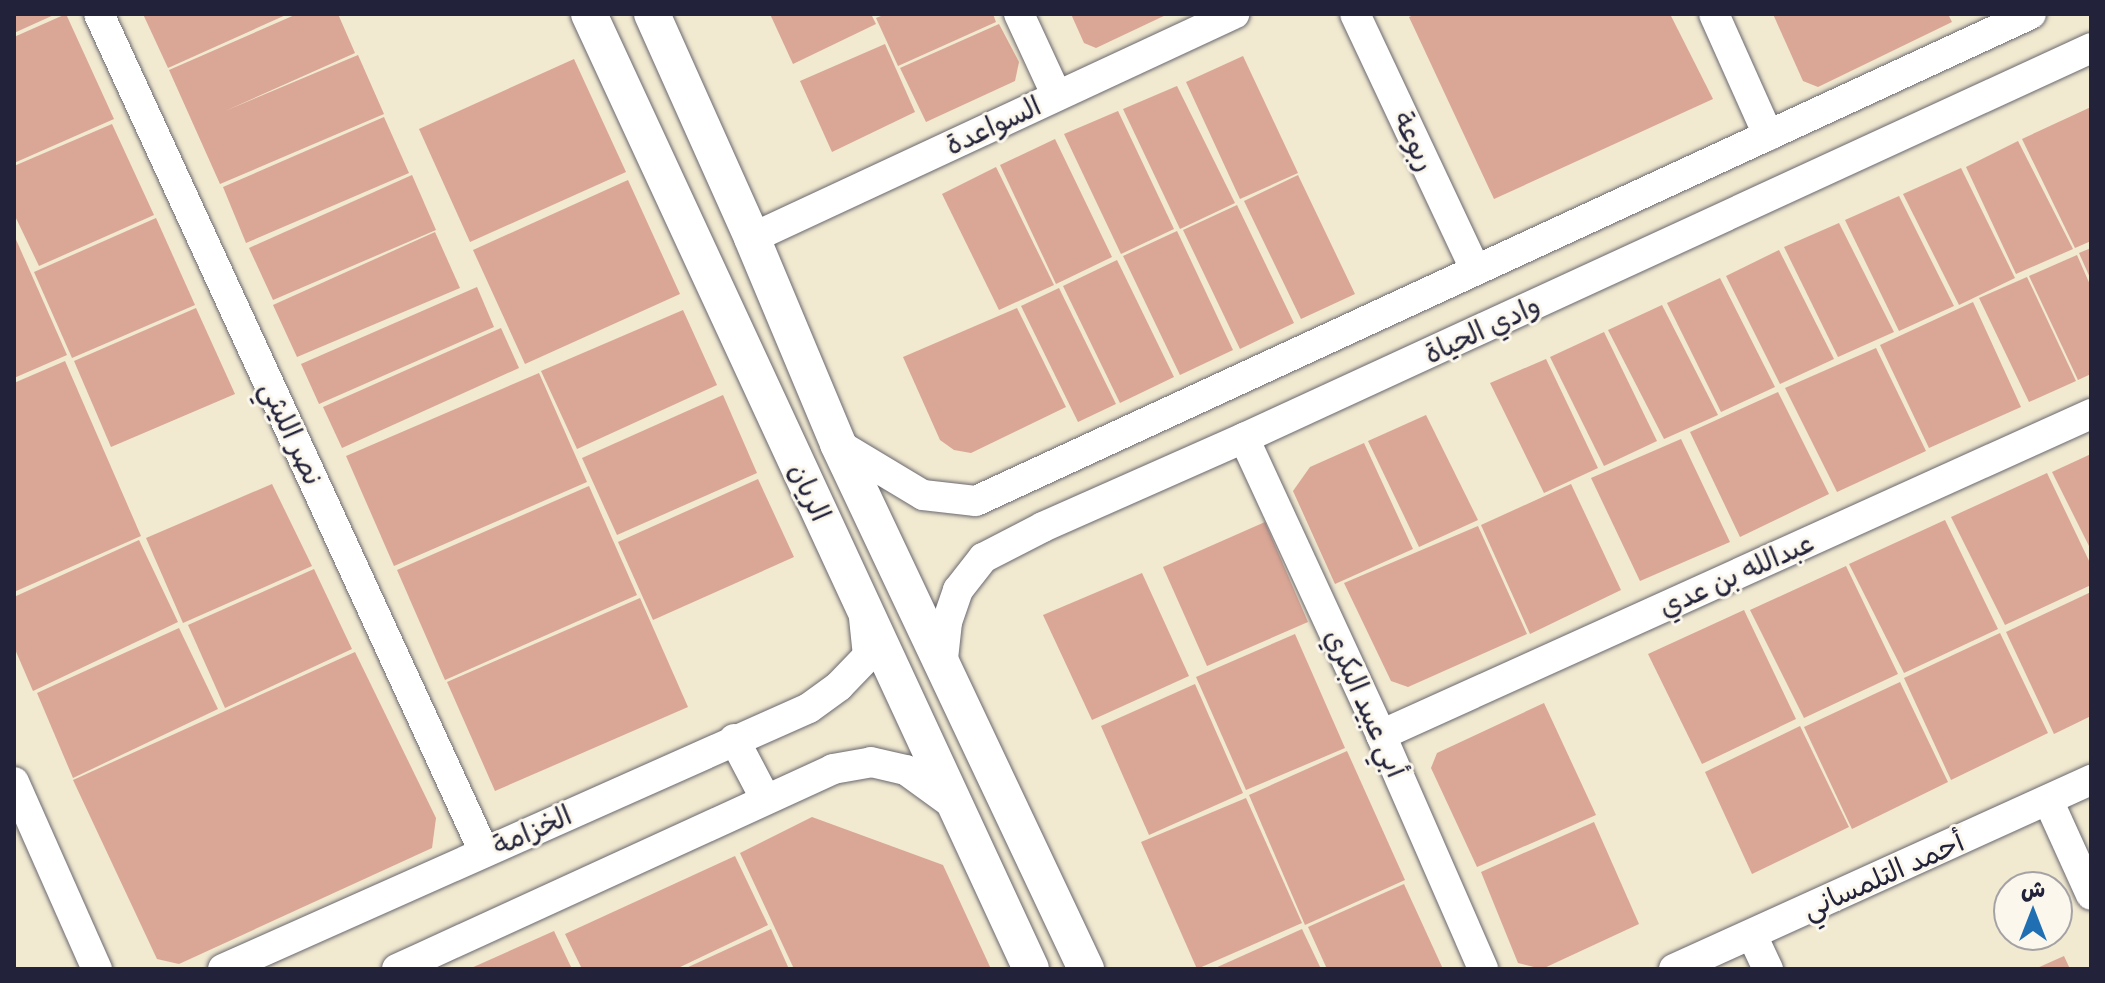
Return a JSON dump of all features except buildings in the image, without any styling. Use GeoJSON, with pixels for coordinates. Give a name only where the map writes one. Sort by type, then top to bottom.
{"type":"FeatureCollection","features":[{"type":"Feature","properties":{"kind":"street","name":"نصر الليثي"},"geometry":{"type":"LineString","coordinates":[[99,14],[484,852]]}},
{"type":"Feature","properties":{"kind":"street","name":"الريان"},"geometry":{"type":"LineString","coordinates":[[589,14],[1031,969]]}},
{"type":"Feature","properties":{"kind":"street","name":"الريان"},"geometry":{"type":"LineString","coordinates":[[652,14],[752,238],[838,444],[1086,969]]}},
{"type":"Feature","properties":{"kind":"street"},"geometry":{"type":"LineString","coordinates":[[1019,14],[1056,94]]}},
{"type":"Feature","properties":{"kind":"street","name":"السواعدة"},"geometry":{"type":"LineString","coordinates":[[752,238],[1056,94],[1234,14]]}},
{"type":"Feature","properties":{"kind":"street","name":"ربوعة"},"geometry":{"type":"LineString","coordinates":[[1355,14],[1475,269]]}},
{"type":"Feature","properties":{"kind":"street"},"geometry":{"type":"LineString","coordinates":[[1714,14],[1768,135]]}},
{"type":"Feature","properties":{"kind":"street","name":"وادي الحياة"},"geometry":{"type":"LineString","coordinates":[[838,444],[923,495],[976,501],[1062,464],[1475,269],[2031,14]]}},
{"type":"Feature","properties":{"kind":"street","name":"وادي الحياة"},"geometry":{"type":"LineString","coordinates":[[942,668],[947,622],[958,590],[983,558],[2091,48]]}},
{"type":"Feature","properties":{"kind":"street","name":"عبدالله بن عدي"},"geometry":{"type":"LineString","coordinates":[[1381,735],[2091,414]]}},
{"type":"Feature","properties":{"kind":"street","name":"أبي عبيد البكري"},"geometry":{"type":"LineString","coordinates":[[1244,438],[1381,735],[1483,969]]}},
{"type":"Feature","properties":{"kind":"street"},"geometry":{"type":"LineString","coordinates":[[1062,464],[1084,509]]}},
{"type":"Feature","properties":{"kind":"street","name":"الخزامة"},"geometry":{"type":"LineString","coordinates":[[223,969],[809,708],[839,686],[868,656],[863,605]]}},
{"type":"Feature","properties":{"kind":"street"},"geometry":{"type":"LineString","coordinates":[[734,739],[765,798]]}},
{"type":"Feature","properties":{"kind":"street"},"geometry":{"type":"LineString","coordinates":[[397,969],[833,769],[871,762],[906,770],[957,807]]}},
{"type":"Feature","properties":{"kind":"street","name":"أحمد التلمساني"},"geometry":{"type":"LineString","coordinates":[[1674,969],[2091,780]]}},
{"type":"Feature","properties":{"kind":"street"},"geometry":{"type":"LineString","coordinates":[[14,782],[97,969]]}},
{"type":"Feature","properties":{"kind":"street"},"geometry":{"type":"LineString","coordinates":[[2048,800],[2091,895]]}},
{"type":"Feature","properties":{"kind":"street"},"geometry":{"type":"LineString","coordinates":[[1752,935],[1768,969]]}}]}
